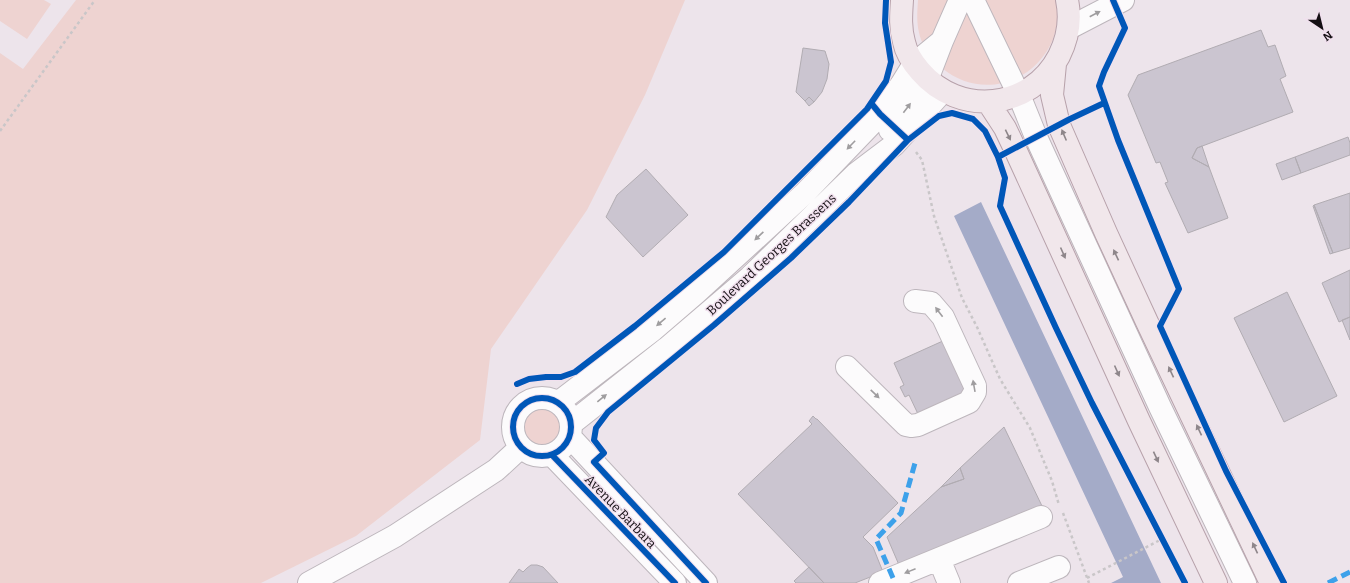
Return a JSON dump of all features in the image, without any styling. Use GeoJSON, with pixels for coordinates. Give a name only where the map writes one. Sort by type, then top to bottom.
{"type":"FeatureCollection","features":[{"type":"Feature","properties":{"kind":"main road"},"geometry":{"type":"LineString","coordinates":[[902,0],[900,21],[904,43],[928,78],[965,100],[988,102],[1004,100],[1019,95],[1039,82],[1055,64],[1064,47],[1068,28],[1069,9],[1067,0]]}},
{"type":"Feature","properties":{"kind":"main road"},"geometry":{"type":"LineString","coordinates":[[1055,64],[1052,95],[1059,125],[1122,267],[1271,583]]}},
{"type":"Feature","properties":{"kind":"main road"},"geometry":{"type":"LineString","coordinates":[[988,102],[1005,128],[1015,149],[1136,414],[1216,583]]}},
{"type":"Feature","properties":{"kind":"street"},"geometry":{"type":"LineString","coordinates":[[928,78],[960,0]]}},
{"type":"Feature","properties":{"kind":"street"},"geometry":{"type":"LineString","coordinates":[[973,0],[1019,95],[1036,137],[1160,407],[1245,583]]}},
{"type":"Feature","properties":{"kind":"street"},"geometry":{"type":"LineString","coordinates":[[1068,28],[1123,0]]}},
{"type":"Feature","properties":{"kind":"street","name":"Boulevard Georges Brassens"},"geometry":{"type":"LineString","coordinates":[[571,430],[750,277],[857,173],[928,78]]}},
{"type":"Feature","properties":{"kind":"street","name":"Boulevard Georges Brassens"},"geometry":{"type":"LineString","coordinates":[[559,402],[653,330],[731,262],[805,193],[878,116],[901,85],[928,78]]}},
{"type":"Feature","properties":{"kind":"street"},"geometry":{"type":"LineString","coordinates":[[847,367],[906,425],[918,425],[969,402],[975,392],[975,386],[943,317],[931,303],[915,301]]}},
{"type":"Feature","properties":{"kind":"street"},"geometry":{"type":"LineString","coordinates":[[541,397],[550,398],[559,402],[565,408],[569,415],[571,430],[566,445],[560,451],[544,457],[527,453],[515,440],[512,430],[513,421],[517,412],[527,402],[541,397]]}},
{"type":"Feature","properties":{"kind":"street","name":"Avenue Barbara"},"geometry":{"type":"LineString","coordinates":[[571,430],[706,583]]}},
{"type":"Feature","properties":{"kind":"street"},"geometry":{"type":"LineString","coordinates":[[309,583],[395,536],[496,470],[520,447]]}},
{"type":"Feature","properties":{"kind":"street","name":"Avenue Barbara"},"geometry":{"type":"LineString","coordinates":[[552,455],[675,583]]}},
{"type":"Feature","properties":{"kind":"street"},"geometry":{"type":"LineString","coordinates":[[880,583],[1041,517]]}},
{"type":"Feature","properties":{"kind":"street"},"geometry":{"type":"LineString","coordinates":[[940,559],[949,583]]}},
{"type":"Feature","properties":{"kind":"street"},"geometry":{"type":"LineString","coordinates":[[1019,583],[1059,567]]}},
{"type":"Feature","properties":{"kind":"path"},"geometry":{"type":"LineString","coordinates":[[0,132],[95,0]]}},
{"type":"Feature","properties":{"kind":"path"},"geometry":{"type":"LineString","coordinates":[[913,147],[922,160],[934,216],[962,298],[977,327],[1000,379],[1030,428],[1052,481],[1058,502],[1089,583]]}},
{"type":"Feature","properties":{"kind":"path"},"geometry":{"type":"LineString","coordinates":[[1005,178],[1000,206],[1092,403],[1185,583]]}},
{"type":"Feature","properties":{"kind":"path"},"geometry":{"type":"LineString","coordinates":[[1087,578],[1162,539]]}},
{"type":"Feature","properties":{"kind":"shaded area"},"geometry":{"type":"Polygon","coordinates":[[[0,0],[44,0],[51,4],[27,39],[0,21],[0,0]]]}},
{"type":"Feature","properties":{"kind":"shaded area"},"geometry":{"type":"Polygon","coordinates":[[[76,0],[685,0],[645,95],[587,210],[491,349],[480,440],[356,536],[261,583],[0,583],[0,53],[23,69],[76,0]]]}},
{"type":"Feature","properties":{"kind":"shaded area"},"geometry":{"type":"Polygon","coordinates":[[[918,0],[1056,0],[1058,9],[1057,25],[1053,39],[1045,54],[1033,67],[1020,76],[1005,82],[989,85],[973,83],[957,78],[942,68],[928,53],[922,42],[918,26],[918,0]]]}},
{"type":"Feature","properties":{"kind":"shaded area"},"geometry":{"type":"Polygon","coordinates":[[[542,408],[552,411],[558,417],[561,427],[558,437],[552,443],[542,446],[532,443],[526,437],[523,427],[526,417],[532,411],[542,408]]]}},
{"type":"Feature","properties":{"kind":"water"},"geometry":{"type":"Polygon","coordinates":[[[981,202],[1161,583],[1111,583],[1123,577],[954,216],[981,202]]]}},
{"type":"Feature","properties":{"kind":"building"},"geometry":{"type":"Polygon","coordinates":[[[1261,30],[1268,47],[1275,45],[1286,76],[1280,79],[1293,112],[1197,148],[1192,158],[1209,167],[1228,218],[1188,233],[1165,183],[1168,182],[1160,162],[1156,163],[1128,95],[1138,75],[1261,30]]]}},
{"type":"Feature","properties":{"kind":"building"},"geometry":{"type":"Polygon","coordinates":[[[803,48],[825,51],[829,64],[827,79],[822,92],[814,102],[809,97],[805,101],[796,92],[803,48]]]}},
{"type":"Feature","properties":{"kind":"building"},"geometry":{"type":"Polygon","coordinates":[[[809,97],[814,102],[809,106],[805,101],[809,97]]]}},
{"type":"Feature","properties":{"kind":"building"},"geometry":{"type":"Polygon","coordinates":[[[1348,137],[1350,143],[1350,155],[1301,173],[1295,157],[1348,137]]]}},
{"type":"Feature","properties":{"kind":"building"},"geometry":{"type":"Polygon","coordinates":[[[1202,146],[1209,167],[1192,158],[1197,148],[1202,146]]]}},
{"type":"Feature","properties":{"kind":"building"},"geometry":{"type":"Polygon","coordinates":[[[1295,157],[1301,173],[1282,180],[1276,164],[1295,157]]]}},
{"type":"Feature","properties":{"kind":"building"},"geometry":{"type":"Polygon","coordinates":[[[646,169],[688,215],[643,257],[606,217],[617,195],[646,169]]]}},
{"type":"Feature","properties":{"kind":"building"},"geometry":{"type":"Polygon","coordinates":[[[1350,193],[1350,248],[1333,253],[1314,205],[1350,193]]]}},
{"type":"Feature","properties":{"kind":"building"},"geometry":{"type":"Polygon","coordinates":[[[1314,205],[1333,253],[1330,254],[1313,206],[1314,205]]]}},
{"type":"Feature","properties":{"kind":"building"},"geometry":{"type":"Polygon","coordinates":[[[1350,270],[1350,317],[1339,322],[1322,283],[1350,270]]]}},
{"type":"Feature","properties":{"kind":"building"},"geometry":{"type":"Polygon","coordinates":[[[1287,292],[1337,396],[1284,422],[1234,318],[1287,292]]]}},
{"type":"Feature","properties":{"kind":"building"},"geometry":{"type":"Polygon","coordinates":[[[1350,317],[1350,340],[1342,320],[1350,317]]]}},
{"type":"Feature","properties":{"kind":"building"},"geometry":{"type":"Polygon","coordinates":[[[945,340],[969,391],[918,414],[909,395],[905,397],[900,387],[904,385],[894,363],[945,340]]]}},
{"type":"Feature","properties":{"kind":"building"},"geometry":{"type":"Polygon","coordinates":[[[813,416],[898,503],[863,537],[873,547],[883,572],[855,583],[824,583],[738,494],[812,424],[809,421],[813,416]]]}},
{"type":"Feature","properties":{"kind":"building"},"geometry":{"type":"Polygon","coordinates":[[[1004,427],[1042,506],[899,565],[887,537],[941,487],[964,479],[960,468],[1004,427]]]}},
{"type":"Feature","properties":{"kind":"building"},"geometry":{"type":"Polygon","coordinates":[[[960,468],[964,479],[941,487],[960,468]]]}},
{"type":"Feature","properties":{"kind":"building"},"geometry":{"type":"Polygon","coordinates":[[[531,565],[543,567],[558,583],[509,583],[519,569],[523,572],[531,565]]]}},
{"type":"Feature","properties":{"kind":"building"},"geometry":{"type":"Polygon","coordinates":[[[809,567],[824,583],[796,583],[794,581],[809,567]]]}},
{"type":"Feature","properties":{"kind":"marked path"},"geometry":{"type":"LineString","coordinates":[[893,578],[876,539],[901,513],[915,463]]}},
{"type":"Feature","properties":{"kind":"marked path"},"geometry":{"type":"LineString","coordinates":[[1328,583],[1350,572]]}},
{"type":"Feature","properties":{"kind":"cycle path"},"geometry":{"type":"LineString","coordinates":[[517,384],[529,379],[561,377],[575,372],[635,326],[724,252],[867,109],[886,81],[891,62],[885,23],[886,0]]}},
{"type":"Feature","properties":{"kind":"cycle path"},"geometry":{"type":"LineString","coordinates":[[1113,0],[1125,28],[1099,86],[1118,140],[1179,289],[1160,326],[1226,471],[1284,583]]}},
{"type":"Feature","properties":{"kind":"cycle path"},"geometry":{"type":"LineString","coordinates":[[871,103],[880,114],[908,140]]}},
{"type":"Feature","properties":{"kind":"cycle path"},"geometry":{"type":"LineString","coordinates":[[998,157],[1104,103]]}},
{"type":"Feature","properties":{"kind":"cycle path"},"geometry":{"type":"LineString","coordinates":[[706,583],[594,462],[604,453],[594,440],[596,428],[608,412],[714,325],[791,258],[849,202],[908,140],[939,116],[952,113],[973,119],[985,131],[998,157],[1005,178],[1000,206],[1092,403],[1185,583]]}},
{"type":"Feature","properties":{"kind":"cycle path"},"geometry":{"type":"LineString","coordinates":[[536,398],[548,398],[558,402],[567,411],[571,421],[571,427],[571,433],[563,448],[548,456],[536,456],[526,452],[517,443],[513,433],[513,421],[517,411],[526,402],[536,398]]}},
{"type":"Feature","properties":{"kind":"cycle path"},"geometry":{"type":"LineString","coordinates":[[552,455],[675,583]]}}]}
